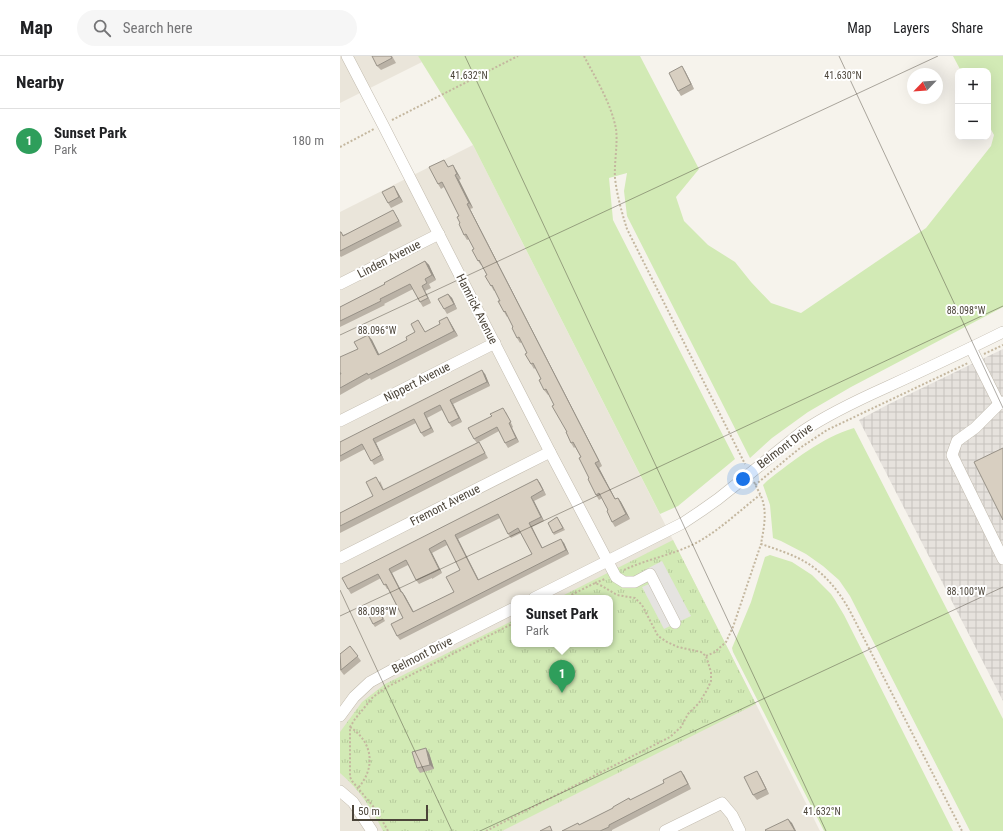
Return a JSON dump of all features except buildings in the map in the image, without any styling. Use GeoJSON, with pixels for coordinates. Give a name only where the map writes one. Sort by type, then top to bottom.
{"type":"FeatureCollection","features":[{"type":"Feature","properties":{"kind":"street","name":"Hamrick Avenue"},"geometry":{"type":"LineString","coordinates":[[347,56],[614,574]]}},
{"type":"Feature","properties":{"kind":"street","name":"Linden Avenue"},"geometry":{"type":"LineString","coordinates":[[340,284],[439,234]]}},
{"type":"Feature","properties":{"kind":"street","name":"Belmont Drive"},"geometry":{"type":"LineString","coordinates":[[540,595],[695,515],[718,499],[749,473],[817,421],[842,408],[973,353],[1003,332]]}},
{"type":"Feature","properties":{"kind":"street","name":"Nippert Avenue"},"geometry":{"type":"LineString","coordinates":[[340,421],[495,343]]}},
{"type":"Feature","properties":{"kind":"street"},"geometry":{"type":"LineString","coordinates":[[973,353],[1001,403],[975,428],[957,441],[952,455],[1003,559]]}},
{"type":"Feature","properties":{"kind":"street","name":"Fremont Avenue"},"geometry":{"type":"LineString","coordinates":[[340,558],[550,452]]}},
{"type":"Feature","properties":{"kind":"street"},"geometry":{"type":"LineString","coordinates":[[614,574],[624,582],[635,582],[650,574],[675,623]]}},
{"type":"Feature","properties":{"kind":"street","name":"Belmont Drive"},"geometry":{"type":"LineString","coordinates":[[340,716],[354,697],[370,682],[511,610]]}},
{"type":"Feature","properties":{"kind":"street"},"geometry":{"type":"LineString","coordinates":[[340,791],[354,802],[372,831]]}},
{"type":"Feature","properties":{"kind":"street"},"geometry":{"type":"LineString","coordinates":[[665,831],[722,803],[732,815],[740,831]]}},
{"type":"Feature","properties":{"kind":"path"},"geometry":{"type":"LineString","coordinates":[[340,147],[518,56]]}},
{"type":"Feature","properties":{"kind":"path"},"geometry":{"type":"LineString","coordinates":[[584,56],[602,89],[616,130],[615,178],[621,211],[627,229],[760,494],[763,503],[765,520],[761,544],[734,627],[726,642],[715,652],[706,656]]}},
{"type":"Feature","properties":{"kind":"path"},"geometry":{"type":"LineString","coordinates":[[755,485],[800,448],[827,430],[973,353],[1003,345]]}},
{"type":"Feature","properties":{"kind":"path"},"geometry":{"type":"LineString","coordinates":[[571,595],[635,565],[679,550],[696,542],[716,531],[760,494]]}},
{"type":"Feature","properties":{"kind":"path"},"geometry":{"type":"LineString","coordinates":[[761,544],[797,557],[817,569],[840,595],[962,831]]}},
{"type":"Feature","properties":{"kind":"path"},"geometry":{"type":"LineString","coordinates":[[486,831],[670,737],[681,727],[688,714],[699,703],[711,681],[711,672],[706,656],[701,652],[678,647],[667,642],[658,636],[642,605],[635,598],[617,595],[596,583]]}},
{"type":"Feature","properties":{"kind":"path"},"geometry":{"type":"LineString","coordinates":[[388,831],[377,811],[352,781],[350,772],[350,728],[355,719],[373,697],[387,687],[511,625]]}},
{"type":"Feature","properties":{"kind":"path"},"geometry":{"type":"LineString","coordinates":[[350,728],[356,731],[365,742],[370,756],[369,770],[363,783],[358,788]]}},
{"type":"Feature","properties":{"kind":"shaded area"},"geometry":{"type":"Polygon","coordinates":[[[340,56],[418,56],[422,62],[340,103],[340,56]]]}},
{"type":"Feature","properties":{"kind":"shaded area"},"geometry":{"type":"Polygon","coordinates":[[[473,145],[820,831],[340,831],[340,212],[473,145]]]}},
{"type":"Feature","properties":{"kind":"shaded area"},"geometry":{"type":"Polygon","coordinates":[[[1003,349],[1003,701],[859,420],[1003,349]]]}},
{"type":"Feature","properties":{"kind":"shaded area"},"geometry":{"type":"Polygon","coordinates":[[[662,561],[691,616],[664,629],[642,587],[649,584],[643,571],[662,561]]]}},
{"type":"Feature","properties":{"kind":"green space"},"geometry":{"type":"Polygon","coordinates":[[[418,56],[640,56],[699,169],[676,197],[684,221],[708,245],[735,262],[771,303],[801,313],[926,228],[991,146],[994,135],[991,130],[991,68],[959,68],[953,56],[1003,56],[1003,307],[851,387],[808,412],[772,438],[750,458],[627,216],[624,191],[627,173],[609,178],[613,220],[735,459],[678,506],[660,514],[473,145],[418,56]]]}},
{"type":"Feature","properties":{"kind":"green space"},"geometry":{"type":"Polygon","coordinates":[[[854,428],[1003,719],[1003,831],[970,831],[850,596],[839,580],[806,554],[773,538],[770,505],[763,485],[808,450],[842,432],[854,428]]]}},
{"type":"Feature","properties":{"kind":"green space"},"geometry":{"type":"Polygon","coordinates":[[[673,540],[756,704],[502,831],[383,831],[364,800],[347,779],[340,773],[340,732],[362,702],[385,684],[511,621],[511,647],[613,647],[613,595],[564,595],[673,540]]]}},
{"type":"Feature","properties":{"kind":"green space"},"geometry":{"type":"Polygon","coordinates":[[[770,555],[792,562],[812,575],[835,600],[953,831],[824,831],[732,648],[751,602],[765,557],[770,555]]]}},
{"type":"Feature","properties":{"kind":"place","name":"Sunset Park"},"geometry":{"type":"Point","coordinates":[562,693]}}]}
